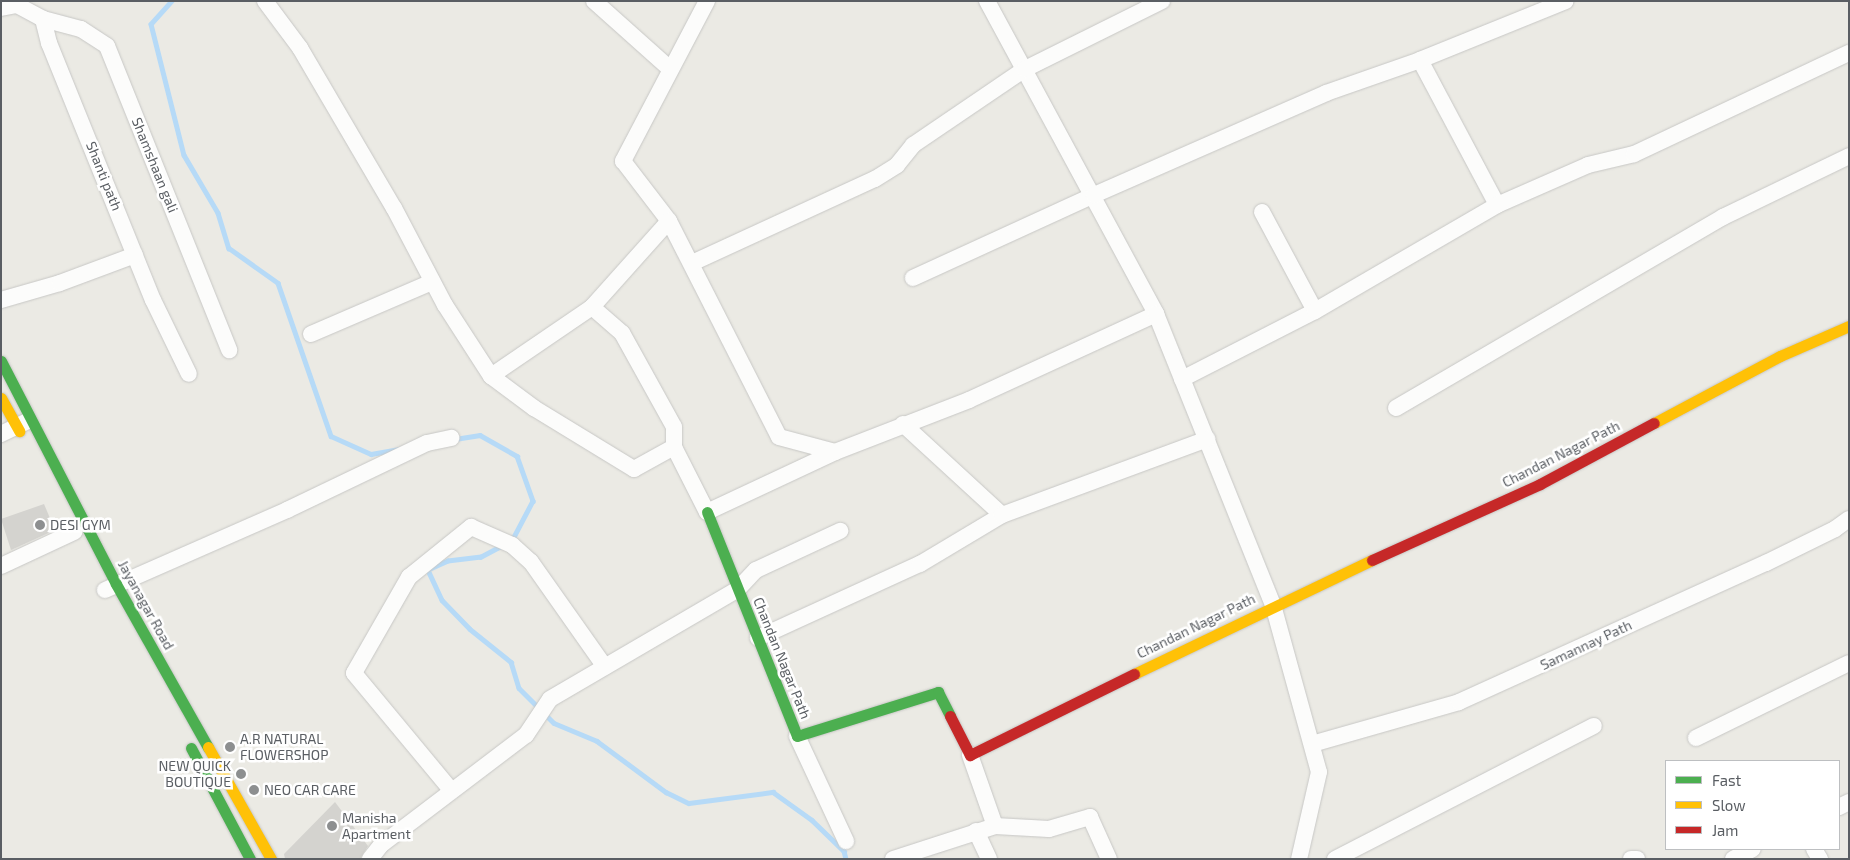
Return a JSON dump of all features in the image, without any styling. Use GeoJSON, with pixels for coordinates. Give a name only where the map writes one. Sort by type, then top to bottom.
{"type":"FeatureCollection","features":[{"type":"Feature","properties":{"kind":"street"},"geometry":{"type":"LineString","coordinates":[[265,1],[304,56],[394,208],[432,282],[491,376],[534,408],[634,469],[674,448]]}},
{"type":"Feature","properties":{"kind":"street"},"geometry":{"type":"LineString","coordinates":[[594,1],[670,68]]}},
{"type":"Feature","properties":{"kind":"street"},"geometry":{"type":"LineString","coordinates":[[707,1],[670,68],[623,161],[669,221],[779,437],[835,452]]}},
{"type":"Feature","properties":{"kind":"street"},"geometry":{"type":"LineString","coordinates":[[987,1],[1094,195],[1156,314],[1273,605],[1319,772],[1299,859]]}},
{"type":"Feature","properties":{"kind":"street"},"geometry":{"type":"LineString","coordinates":[[692,263],[875,180],[898,165],[913,145],[1025,69],[1162,1]]}},
{"type":"Feature","properties":{"kind":"street"},"geometry":{"type":"LineString","coordinates":[[914,278],[1094,195],[1326,93],[1420,60],[1554,3]]}},
{"type":"Feature","properties":{"kind":"street"},"geometry":{"type":"LineString","coordinates":[[1,8],[17,5],[43,19]]}},
{"type":"Feature","properties":{"kind":"street","name":"Shanti path"},"geometry":{"type":"LineString","coordinates":[[43,19],[48,43],[135,255],[189,374]]}},
{"type":"Feature","properties":{"kind":"street","name":"Shamshaan gali"},"geometry":{"type":"LineString","coordinates":[[43,19],[81,28],[107,46],[229,350]]}},
{"type":"Feature","properties":{"kind":"street"},"geometry":{"type":"LineString","coordinates":[[1182,378],[1315,311],[1497,205],[1588,165],[1634,154],[1849,53]]}},
{"type":"Feature","properties":{"kind":"street"},"geometry":{"type":"LineString","coordinates":[[1420,60],[1497,205]]}},
{"type":"Feature","properties":{"kind":"street"},"geometry":{"type":"LineString","coordinates":[[1396,408],[1722,217],[1849,156]]}},
{"type":"Feature","properties":{"kind":"street"},"geometry":{"type":"LineString","coordinates":[[1262,212],[1315,311]]}},
{"type":"Feature","properties":{"kind":"street"},"geometry":{"type":"LineString","coordinates":[[491,376],[592,307],[669,221]]}},
{"type":"Feature","properties":{"kind":"street"},"geometry":{"type":"LineString","coordinates":[[1,300],[60,283],[135,255]]}},
{"type":"Feature","properties":{"kind":"street"},"geometry":{"type":"LineString","coordinates":[[311,334],[432,282]]}},
{"type":"Feature","properties":{"kind":"street"},"geometry":{"type":"LineString","coordinates":[[592,307],[622,333],[674,427],[674,448],[707,512],[835,452],[902,424],[969,400],[1156,314]]}},
{"type":"Feature","properties":{"kind":"street","name":"Chandan Nagar Path"},"geometry":{"type":"LineString","coordinates":[[707,512],[797,736],[938,692],[970,754],[1273,605],[1540,484],[1780,356],[1849,326]]}},
{"type":"Feature","properties":{"kind":"street","name":"Jayanagar Road"},"geometry":{"type":"LineString","coordinates":[[1,361],[24,423],[111,587],[272,859]]}},
{"type":"Feature","properties":{"kind":"street","name":"Jayanagar Road"},"geometry":{"type":"LineString","coordinates":[[1,398],[24,423],[26,444]]}},
{"type":"Feature","properties":{"kind":"street"},"geometry":{"type":"LineString","coordinates":[[1,434],[24,423]]}},
{"type":"Feature","properties":{"kind":"street"},"geometry":{"type":"LineString","coordinates":[[902,424],[1002,515]]}},
{"type":"Feature","properties":{"kind":"street"},"geometry":{"type":"LineString","coordinates":[[111,587],[288,510],[427,443],[451,438]]}},
{"type":"Feature","properties":{"kind":"street"},"geometry":{"type":"LineString","coordinates":[[758,638],[920,564],[1002,515],[1207,439]]}},
{"type":"Feature","properties":{"kind":"street","name":"Samannay Path"},"geometry":{"type":"LineString","coordinates":[[1312,744],[1460,702],[1766,563],[1835,530],[1849,519]]}},
{"type":"Feature","properties":{"kind":"street"},"geometry":{"type":"LineString","coordinates":[[451,790],[354,673],[409,577],[470,527],[512,545],[531,562],[605,667]]}},
{"type":"Feature","properties":{"kind":"street"},"geometry":{"type":"LineString","coordinates":[[1,566],[74,531]]}},
{"type":"Feature","properties":{"kind":"street"},"geometry":{"type":"LineString","coordinates":[[370,859],[381,845],[451,790],[526,735],[548,703],[605,667],[738,589],[756,570],[840,531]]}},
{"type":"Feature","properties":{"kind":"street","name":"Jayanagar Road"},"geometry":{"type":"LineString","coordinates":[[96,573],[111,587],[115,607]]}},
{"type":"Feature","properties":{"kind":"street"},"geometry":{"type":"LineString","coordinates":[[1696,738],[1849,663]]}},
{"type":"Feature","properties":{"kind":"street"},"geometry":{"type":"LineString","coordinates":[[1336,859],[1594,726]]}},
{"type":"Feature","properties":{"kind":"street"},"geometry":{"type":"LineString","coordinates":[[797,736],[846,842]]}},
{"type":"Feature","properties":{"kind":"street"},"geometry":{"type":"LineString","coordinates":[[185,737],[250,859]]}},
{"type":"Feature","properties":{"kind":"street"},"geometry":{"type":"LineString","coordinates":[[970,754],[995,826]]}},
{"type":"Feature","properties":{"kind":"street"},"geometry":{"type":"LineString","coordinates":[[894,859],[995,826],[1049,829],[1090,817],[1108,859]]}},
{"type":"Feature","properties":{"kind":"street"},"geometry":{"type":"LineString","coordinates":[[976,831],[989,859]]}},
{"type":"Feature","properties":{"kind":"street"},"geometry":{"type":"LineString","coordinates":[[1733,859],[1751,850]]}},
{"type":"Feature","properties":{"kind":"street"},"geometry":{"type":"LineString","coordinates":[[1631,859],[1637,859]]}},
{"type":"Feature","properties":{"kind":"building"},"geometry":{"type":"Polygon","coordinates":[[[44,504],[55,530],[11,550],[1,519],[44,504]]]}},
{"type":"Feature","properties":{"kind":"building","name":"Manisha Apartment"},"geometry":{"type":"Polygon","coordinates":[[[335,802],[368,846],[360,859],[285,859],[284,854],[335,802]]]}},
{"type":"Feature","properties":{"kind":"waterway"},"geometry":{"type":"LineString","coordinates":[[172,1],[151,24],[184,155],[218,213],[229,248],[278,283],[331,436],[371,454],[398,449]]}},
{"type":"Feature","properties":{"kind":"waterway"},"geometry":{"type":"LineString","coordinates":[[455,439],[480,435],[517,456],[533,501],[512,541]]}},
{"type":"Feature","properties":{"kind":"waterway"},"geometry":{"type":"LineString","coordinates":[[502,546],[481,557],[448,561],[428,570],[442,600],[470,629],[511,662],[519,688],[554,723],[597,741],[666,792],[689,803],[773,792],[812,820],[844,851],[846,859]]}},
{"type":"Feature","properties":{"kind":"traffic: fast"},"geometry":{"type":"LineString","coordinates":[[1,361],[116,584],[208,747]]}},
{"type":"Feature","properties":{"kind":"traffic: fast"},"geometry":{"type":"LineString","coordinates":[[707,512],[797,736],[938,692],[950,716]]}},
{"type":"Feature","properties":{"kind":"traffic: fast"},"geometry":{"type":"LineString","coordinates":[[191,748],[250,859]]}},
{"type":"Feature","properties":{"kind":"traffic: slow"},"geometry":{"type":"LineString","coordinates":[[1654,423],[1780,356],[1849,326]]}},
{"type":"Feature","properties":{"kind":"traffic: slow"},"geometry":{"type":"LineString","coordinates":[[1,398],[19,431]]}},
{"type":"Feature","properties":{"kind":"traffic: slow"},"geometry":{"type":"LineString","coordinates":[[1134,674],[1372,560]]}},
{"type":"Feature","properties":{"kind":"traffic: slow"},"geometry":{"type":"LineString","coordinates":[[208,747],[271,859]]}},
{"type":"Feature","properties":{"kind":"traffic: jam"},"geometry":{"type":"LineString","coordinates":[[1372,560],[1540,484],[1654,423]]}},
{"type":"Feature","properties":{"kind":"traffic: jam"},"geometry":{"type":"LineString","coordinates":[[950,716],[970,755],[1134,674]]}},
{"type":"Feature","properties":{"kind":"place","name":"DESI GYM"},"geometry":{"type":"Point","coordinates":[40,525]}},
{"type":"Feature","properties":{"kind":"place","name":"A.R NATURAL FLOWERSHOP"},"geometry":{"type":"Point","coordinates":[230,747]}},
{"type":"Feature","properties":{"kind":"place","name":"NEW QUICK BOUTIQUE"},"geometry":{"type":"Point","coordinates":[241,774]}},
{"type":"Feature","properties":{"kind":"place","name":"NEO CAR CARE"},"geometry":{"type":"Point","coordinates":[254,790]}},
{"type":"Feature","properties":{"kind":"place","name":"Manisha Apartment"},"geometry":{"type":"Point","coordinates":[332,826]}}]}
